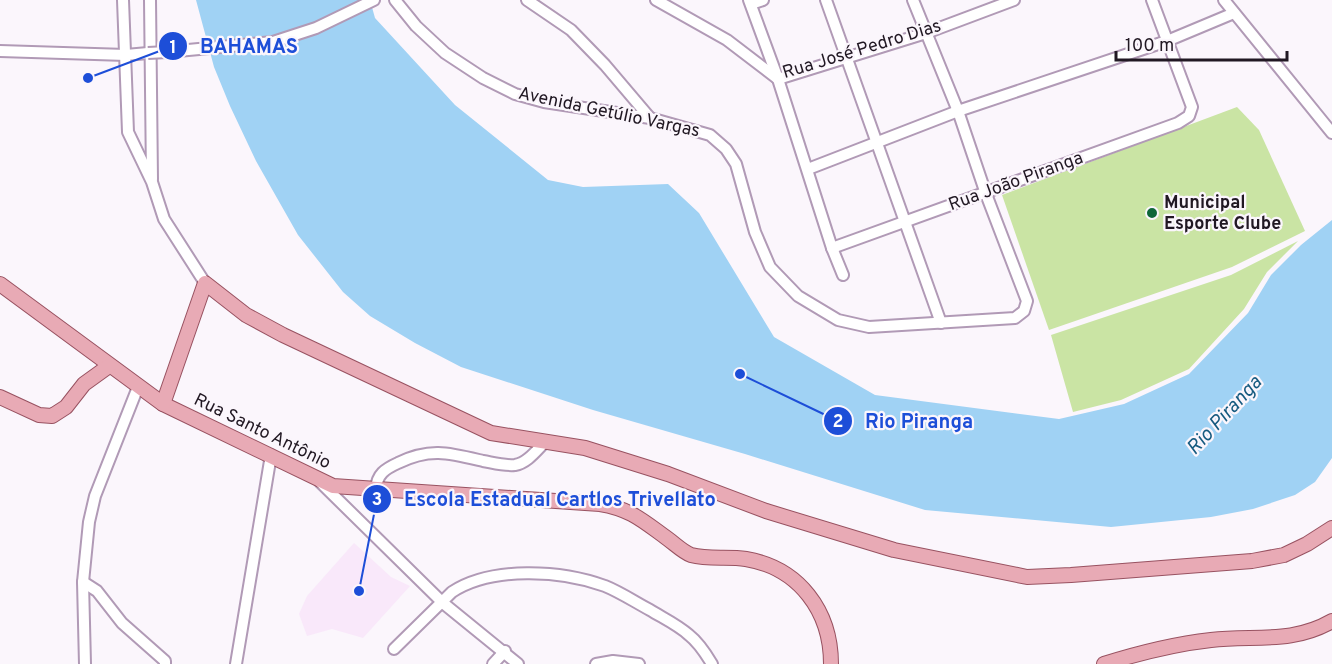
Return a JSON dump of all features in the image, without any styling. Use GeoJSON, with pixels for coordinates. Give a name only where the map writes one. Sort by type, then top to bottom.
{"type":"FeatureCollection","features":[{"type":"Feature","properties":{"kind":"main road"},"geometry":{"type":"LineString","coordinates":[[163,404],[205,283],[246,315],[283,335],[491,433],[596,452],[668,474],[766,511],[894,550],[1027,577],[1252,561],[1284,555],[1332,528]]}},
{"type":"Feature","properties":{"kind":"main road","name":"Rua Santo Antônio"},"geometry":{"type":"LineString","coordinates":[[0,284],[163,404],[271,454],[333,486],[621,507],[689,554],[722,559],[744,559],[767,564],[790,576],[806,591],[829,635],[831,664]]}},
{"type":"Feature","properties":{"kind":"main road"},"geometry":{"type":"LineString","coordinates":[[0,397],[39,415],[52,416],[66,407],[84,384],[110,366]]}},
{"type":"Feature","properties":{"kind":"main road"},"geometry":{"type":"LineString","coordinates":[[1104,664],[1143,652],[1212,640],[1285,637],[1315,631],[1332,621]]}},
{"type":"Feature","properties":{"kind":"street"},"geometry":{"type":"LineString","coordinates":[[123,0],[128,132],[152,182],[164,219],[205,283]]}},
{"type":"Feature","properties":{"kind":"street"},"geometry":{"type":"LineString","coordinates":[[150,0],[152,182]]}},
{"type":"Feature","properties":{"kind":"street"},"geometry":{"type":"LineString","coordinates":[[0,51],[126,56],[273,42],[316,28],[374,0]]}},
{"type":"Feature","properties":{"kind":"street","name":"Avenida Getúlio Vargas"},"geometry":{"type":"LineString","coordinates":[[395,0],[416,26],[445,53],[483,78],[514,94],[544,102],[650,118],[710,135],[726,149],[736,164],[755,232],[770,267],[798,296],[838,320],[869,327],[1015,318],[1024,311],[1027,301],[986,194]]}},
{"type":"Feature","properties":{"kind":"street"},"geometry":{"type":"LineString","coordinates":[[527,0],[571,30],[605,65],[650,118]]}},
{"type":"Feature","properties":{"kind":"street","name":"Rua José Pedro Dias"},"geometry":{"type":"LineString","coordinates":[[656,0],[727,40],[778,79],[926,33],[1014,0]]}},
{"type":"Feature","properties":{"kind":"street"},"geometry":{"type":"LineString","coordinates":[[763,0],[750,2],[843,275]]}},
{"type":"Feature","properties":{"kind":"street"},"geometry":{"type":"LineString","coordinates":[[826,0],[941,323]]}},
{"type":"Feature","properties":{"kind":"street"},"geometry":{"type":"LineString","coordinates":[[913,0],[958,111],[986,194]]}},
{"type":"Feature","properties":{"kind":"street"},"geometry":{"type":"LineString","coordinates":[[1152,0],[1167,41]]}},
{"type":"Feature","properties":{"kind":"street"},"geometry":{"type":"LineString","coordinates":[[1224,0],[1332,133]]}},
{"type":"Feature","properties":{"kind":"street"},"geometry":{"type":"LineString","coordinates":[[808,169],[958,111],[1167,41],[1234,13]]}},
{"type":"Feature","properties":{"kind":"street","name":"Rua João Piranga"},"geometry":{"type":"LineString","coordinates":[[832,248],[1178,123],[1189,116],[1192,107],[1167,41]]}},
{"type":"Feature","properties":{"kind":"street"},"geometry":{"type":"LineString","coordinates":[[85,664],[83,582],[89,522],[95,496],[138,387]]}},
{"type":"Feature","properties":{"kind":"street"},"geometry":{"type":"LineString","coordinates":[[376,489],[376,480],[383,471],[418,455],[448,453],[499,465],[514,465],[525,460],[544,443]]}},
{"type":"Feature","properties":{"kind":"street"},"geometry":{"type":"LineString","coordinates":[[236,664],[271,454]]}},
{"type":"Feature","properties":{"kind":"street"},"geometry":{"type":"LineString","coordinates":[[313,476],[442,603],[519,664]]}},
{"type":"Feature","properties":{"kind":"street"},"geometry":{"type":"LineString","coordinates":[[394,649],[452,592],[462,586],[503,575],[546,574],[579,579],[608,587],[671,622],[690,636],[712,664]]}},
{"type":"Feature","properties":{"kind":"street"},"geometry":{"type":"LineString","coordinates":[[83,582],[97,591],[122,623],[165,660],[165,664]]}},
{"type":"Feature","properties":{"kind":"street"},"geometry":{"type":"LineString","coordinates":[[493,664],[505,651]]}},
{"type":"Feature","properties":{"kind":"street"},"geometry":{"type":"LineString","coordinates":[[597,664],[613,661],[639,664]]}},
{"type":"Feature","properties":{"kind":"shaded area"},"geometry":{"type":"Polygon","coordinates":[[[354,543],[391,577],[410,586],[363,638],[332,629],[307,636],[299,614],[307,596],[354,543]]]}},
{"type":"Feature","properties":{"kind":"green space","name":"Municipal Esporte Clube"},"geometry":{"type":"Polygon","coordinates":[[[1237,107],[1259,130],[1305,231],[1232,267],[1049,330],[1002,195],[1237,107]]]}},
{"type":"Feature","properties":{"kind":"green space"},"geometry":{"type":"Polygon","coordinates":[[[1298,241],[1267,272],[1244,309],[1189,369],[1121,400],[1073,412],[1051,335],[1231,275],[1298,241]]]}},
{"type":"Feature","properties":{"kind":"water"},"geometry":{"type":"Polygon","coordinates":[[[196,0],[370,0],[375,18],[455,105],[548,180],[583,187],[668,184],[699,213],[774,337],[875,395],[1059,419],[1124,404],[1189,374],[1248,313],[1271,275],[1301,245],[1332,220],[1332,458],[1315,482],[1295,495],[1253,509],[1211,517],[1111,527],[925,510],[593,410],[461,367],[370,316],[343,292],[298,235],[256,161],[230,106],[214,67],[196,0]]]}},
{"type":"Feature","properties":{"kind":"place","name":"BAHAMAS"},"geometry":{"type":"Point","coordinates":[88,78]}},
{"type":"Feature","properties":{"kind":"place","name":"Municipal Esporte Clube"},"geometry":{"type":"Point","coordinates":[1152,213]}},
{"type":"Feature","properties":{"kind":"place","name":"Rio Piranga"},"geometry":{"type":"Point","coordinates":[740,374]}},
{"type":"Feature","properties":{"kind":"place","name":"Escola Estadual Cartlos Trivellato"},"geometry":{"type":"Point","coordinates":[359,591]}}]}
